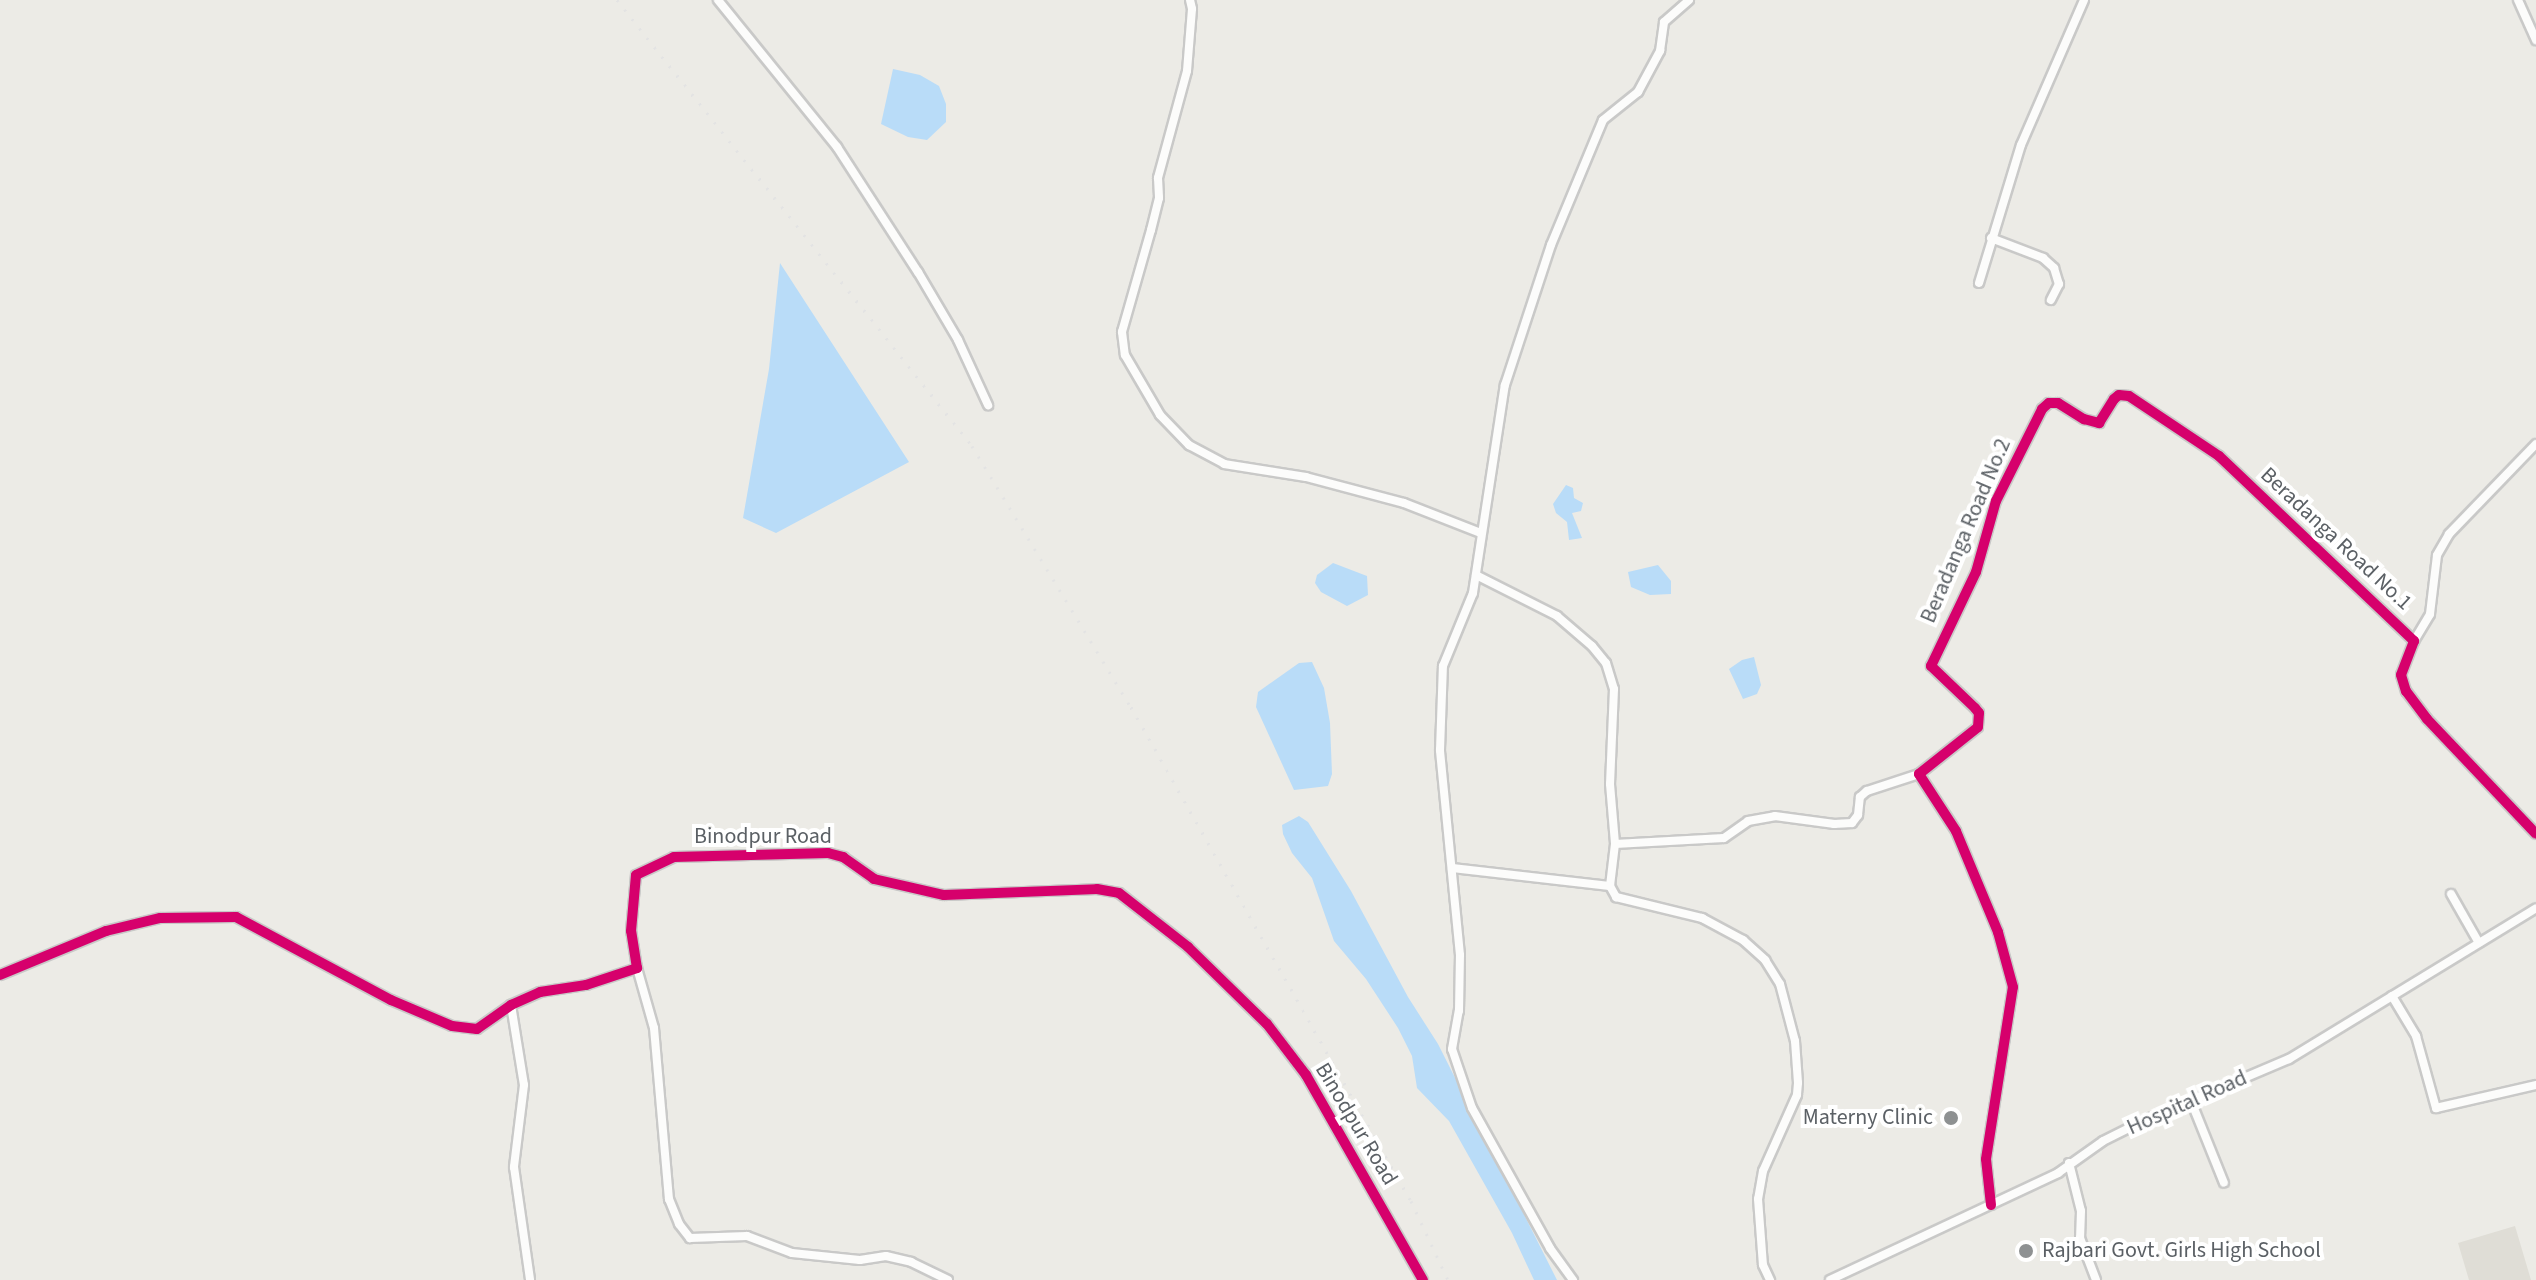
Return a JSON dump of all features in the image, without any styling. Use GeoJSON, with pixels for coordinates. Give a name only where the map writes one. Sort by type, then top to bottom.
{"type":"FeatureCollection","features":[{"type":"Feature","properties":{"kind":"street"},"geometry":{"type":"LineString","coordinates":[[718,0],[837,147],[958,340],[988,405]]}},
{"type":"Feature","properties":{"kind":"street"},"geometry":{"type":"LineString","coordinates":[[1190,0],[1187,71],[1158,178],[1159,198],[1122,332],[1125,355],[1160,415],[1189,445],[1224,464],[1306,477],[1404,503],[1481,533]]}},
{"type":"Feature","properties":{"kind":"street"},"geometry":{"type":"LineString","coordinates":[[1573,1280],[1550,1248],[1472,1108],[1452,1049],[1459,1011],[1460,969],[1440,750],[1443,666],[1473,593],[1505,385],[1551,245],[1603,120],[1638,92],[1660,51],[1664,22],[1689,0]]}},
{"type":"Feature","properties":{"kind":"street"},"geometry":{"type":"LineString","coordinates":[[1979,283],[2021,145],[2084,0]]}},
{"type":"Feature","properties":{"kind":"street"},"geometry":{"type":"LineString","coordinates":[[2518,0],[2536,40]]}},
{"type":"Feature","properties":{"kind":"street"},"geometry":{"type":"LineString","coordinates":[[1991,238],[2043,258],[2054,268],[2059,284],[2051,300]]}},
{"type":"Feature","properties":{"kind":"street","name":"Beradanga Road No.2"},"geometry":{"type":"LineString","coordinates":[[1919,774],[1978,727],[1975,708],[1931,666],[1976,572],[1996,501],[2042,409],[2049,403],[2058,403],[2084,419],[2099,423],[2114,399],[2123,395],[2186,431]]}},
{"type":"Feature","properties":{"kind":"street","name":"Beradanga Road No.1"},"geometry":{"type":"LineString","coordinates":[[2186,431],[2219,456],[2414,641],[2401,675],[2406,691],[2427,719],[2536,834]]}},
{"type":"Feature","properties":{"kind":"street"},"geometry":{"type":"LineString","coordinates":[[2414,641],[2430,614],[2437,555],[2449,534],[2536,444]]}},
{"type":"Feature","properties":{"kind":"street"},"geometry":{"type":"LineString","coordinates":[[1476,575],[1557,616],[1592,646],[1606,663],[1614,689],[1610,784],[1615,844],[1610,886],[1616,897],[1702,918],[1743,940],[1765,960],[1780,984],[1795,1041],[1798,1083],[1797,1095],[1763,1171],[1758,1199],[1763,1265],[1770,1280]]}},
{"type":"Feature","properties":{"kind":"street"},"geometry":{"type":"LineString","coordinates":[[1615,844],[1724,838],[1748,821],[1766,817],[1852,823],[1858,815],[1860,797],[1867,791],[1919,774],[1956,831],[1967,855],[1998,932],[2013,987],[1986,1159],[1991,1205]]}},
{"type":"Feature","properties":{"kind":"street","name":"Binodpur Road"},"geometry":{"type":"LineString","coordinates":[[637,968],[631,931],[636,875],[674,857],[828,853],[843,857],[874,879],[944,895],[1097,889],[1119,893],[1188,947],[1267,1024],[1306,1075],[1423,1280]]}},
{"type":"Feature","properties":{"kind":"street"},"geometry":{"type":"LineString","coordinates":[[1452,868],[1610,886]]}},
{"type":"Feature","properties":{"kind":"street"},"geometry":{"type":"LineString","coordinates":[[2451,894],[2479,943]]}},
{"type":"Feature","properties":{"kind":"street","name":"Hospital Road"},"geometry":{"type":"LineString","coordinates":[[1830,1280],[2058,1173],[2103,1141],[2289,1059],[2536,908]]}},
{"type":"Feature","properties":{"kind":"street"},"geometry":{"type":"LineString","coordinates":[[0,975],[106,931],[160,918],[236,917],[391,1000],[452,1026],[477,1029],[511,1005],[540,992],[586,985],[637,968],[654,1028],[664,1170],[669,1199],[679,1224],[690,1238],[719,1240],[747,1236],[792,1253],[860,1260],[886,1256],[911,1262],[948,1280]]}},
{"type":"Feature","properties":{"kind":"street"},"geometry":{"type":"LineString","coordinates":[[2392,996],[2416,1036],[2436,1108],[2536,1085]]}},
{"type":"Feature","properties":{"kind":"street"},"geometry":{"type":"LineString","coordinates":[[511,1005],[524,1085],[514,1167],[530,1280]]}},
{"type":"Feature","properties":{"kind":"street"},"geometry":{"type":"LineString","coordinates":[[2191,1101],[2224,1183]]}},
{"type":"Feature","properties":{"kind":"street"},"geometry":{"type":"LineString","coordinates":[[2069,1163],[2081,1211],[2080,1238],[2096,1280]]}},
{"type":"Feature","properties":{"kind":"shaded area"},"geometry":{"type":"Polygon","coordinates":[[[2515,1226],[2531,1280],[2469,1280],[2458,1243],[2515,1226]]]}},
{"type":"Feature","properties":{"kind":"water"},"geometry":{"type":"Polygon","coordinates":[[[893,69],[920,75],[939,86],[946,104],[946,122],[927,140],[908,137],[881,124],[893,69]]]}},
{"type":"Feature","properties":{"kind":"water"},"geometry":{"type":"Polygon","coordinates":[[[780,263],[909,462],[776,533],[743,518],[769,369],[780,263]]]}},
{"type":"Feature","properties":{"kind":"water"},"geometry":{"type":"Polygon","coordinates":[[[1566,485],[1573,488],[1574,498],[1583,503],[1581,511],[1572,513],[1582,538],[1569,540],[1567,522],[1556,513],[1553,504],[1566,485]]]}},
{"type":"Feature","properties":{"kind":"water"},"geometry":{"type":"Polygon","coordinates":[[[1333,563],[1367,576],[1368,595],[1347,606],[1321,592],[1315,583],[1317,575],[1333,563]]]}},
{"type":"Feature","properties":{"kind":"water"},"geometry":{"type":"Polygon","coordinates":[[[1658,565],[1671,581],[1671,594],[1650,595],[1631,587],[1628,572],[1658,565]]]}},
{"type":"Feature","properties":{"kind":"water"},"geometry":{"type":"Polygon","coordinates":[[[1754,657],[1761,685],[1757,694],[1743,699],[1729,669],[1742,660],[1754,657]]]}},
{"type":"Feature","properties":{"kind":"water"},"geometry":{"type":"Polygon","coordinates":[[[1312,662],[1324,688],[1330,723],[1332,774],[1328,786],[1294,790],[1256,707],[1258,692],[1299,663],[1312,662]]]}},
{"type":"Feature","properties":{"kind":"water"},"geometry":{"type":"Polygon","coordinates":[[[1299,816],[1308,822],[1351,891],[1408,997],[1438,1044],[1557,1280],[1534,1280],[1512,1233],[1449,1121],[1417,1088],[1412,1056],[1398,1028],[1366,979],[1334,941],[1312,878],[1292,853],[1283,834],[1282,825],[1299,816]]]}},
{"type":"Feature","properties":{"kind":"railway"},"geometry":{"type":"LineString","coordinates":[[617,0],[972,446],[1131,707],[1411,1201],[1448,1280]]}},
{"type":"Feature","properties":{"kind":"cycle path"},"geometry":{"type":"LineString","coordinates":[[1991,1205],[1986,1159],[2013,987],[1998,932],[1956,831],[1919,774],[1978,727],[1979,713],[1931,666],[1976,572],[1996,501],[2042,409],[2049,403],[2058,403],[2084,419],[2099,423],[2114,399],[2119,395],[2129,396],[2219,456],[2414,641],[2401,675],[2406,691],[2427,719],[2536,834]]}},
{"type":"Feature","properties":{"kind":"cycle path"},"geometry":{"type":"LineString","coordinates":[[0,975],[106,931],[160,918],[236,917],[391,1000],[452,1026],[477,1029],[511,1005],[540,992],[586,985],[637,968],[631,931],[636,875],[674,857],[828,853],[843,857],[874,879],[944,895],[1097,889],[1119,893],[1188,947],[1267,1024],[1306,1075],[1423,1280]]}},
{"type":"Feature","properties":{"kind":"place","name":"Materny Clinic"},"geometry":{"type":"Point","coordinates":[1951,1118]}},
{"type":"Feature","properties":{"kind":"place","name":"Rajbari Govt. Girls High School"},"geometry":{"type":"Point","coordinates":[2026,1251]}}]}
